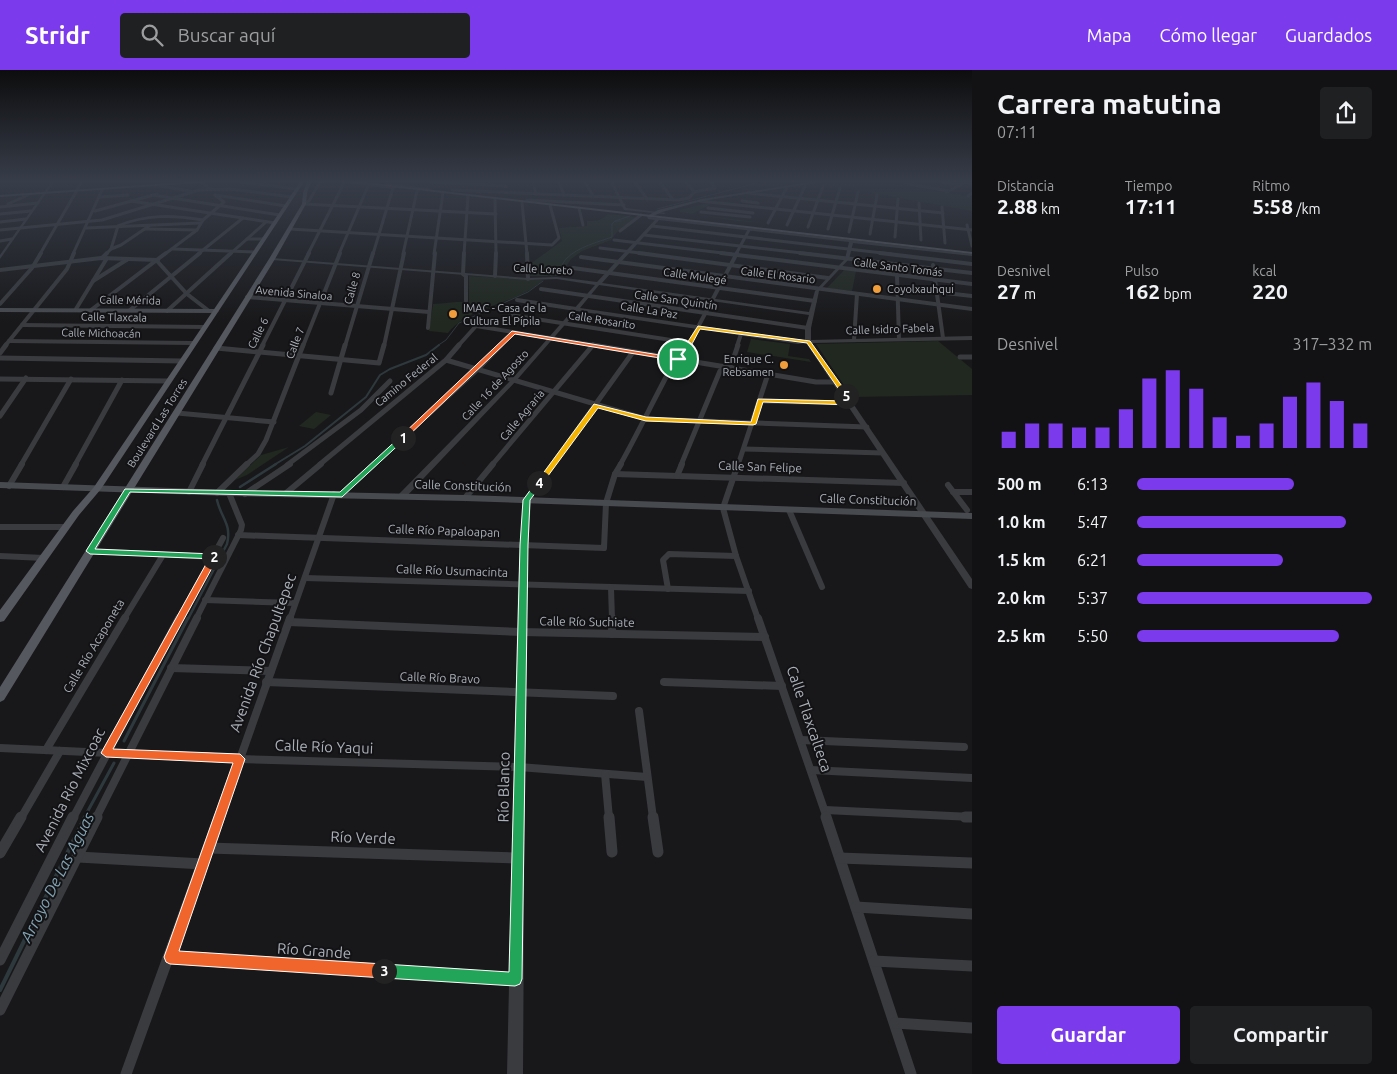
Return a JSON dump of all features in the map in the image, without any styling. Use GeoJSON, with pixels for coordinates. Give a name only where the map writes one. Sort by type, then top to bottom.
{"type":"FeatureCollection","features":[{"type":"Feature","properties":{"kind":"main road","name":"Boulevard Las Torres"},"geometry":{"type":"LineString","coordinates":[[0,697],[247,298],[255,252],[271,229]]}},
{"type":"Feature","properties":{"kind":"main road","name":"Boulevard Las Torres"},"geometry":{"type":"LineString","coordinates":[[0,618],[66,527],[97,489],[205,327],[212,311],[237,281],[263,272],[290,229]]}},
{"type":"Feature","properties":{"kind":"main road"},"geometry":{"type":"LineString","coordinates":[[769,229],[972,253]]}},
{"type":"Feature","properties":{"kind":"main road","name":"Calle Mérida"},"geometry":{"type":"LineString","coordinates":[[0,307],[43,310],[212,311]]}},
{"type":"Feature","properties":{"kind":"main road","name":"Calle Constitución"},"geometry":{"type":"LineString","coordinates":[[4,486],[245,494],[338,494],[466,498],[925,515],[969,513]]}},
{"type":"Feature","properties":{"kind":"street"},"geometry":{"type":"LineString","coordinates":[[0,258],[19,229]]}},
{"type":"Feature","properties":{"kind":"street"},"geometry":{"type":"LineString","coordinates":[[0,307],[32,266],[53,229]]}},
{"type":"Feature","properties":{"kind":"street"},"geometry":{"type":"LineString","coordinates":[[0,353],[67,269],[86,229]]}},
{"type":"Feature","properties":{"kind":"street"},"geometry":{"type":"LineString","coordinates":[[111,249],[117,229]]}},
{"type":"Feature","properties":{"kind":"street"},"geometry":{"type":"LineString","coordinates":[[101,258],[111,249],[121,245],[145,229],[197,230]]}},
{"type":"Feature","properties":{"kind":"street"},"geometry":{"type":"LineString","coordinates":[[130,310],[230,229]]}},
{"type":"Feature","properties":{"kind":"street"},"geometry":{"type":"LineString","coordinates":[[167,311],[258,229]]}},
{"type":"Feature","properties":{"kind":"street"},"geometry":{"type":"LineString","coordinates":[[290,229],[552,245],[559,238],[557,229]]}},
{"type":"Feature","properties":{"kind":"street","name":"Calle 7"},"geometry":{"type":"LineString","coordinates":[[217,493],[258,454],[274,422],[350,229]]}},
{"type":"Feature","properties":{"kind":"street","name":"Calle 8"},"geometry":{"type":"LineString","coordinates":[[331,393],[379,229]]}},
{"type":"Feature","properties":{"kind":"street"},"geometry":{"type":"LineString","coordinates":[[216,348],[299,357],[379,362],[409,229]]}},
{"type":"Feature","properties":{"kind":"street"},"geometry":{"type":"LineString","coordinates":[[428,328],[432,271],[438,229]]}},
{"type":"Feature","properties":{"kind":"street"},"geometry":{"type":"LineString","coordinates":[[466,301],[466,276],[463,274],[467,229]]}},
{"type":"Feature","properties":{"kind":"street"},"geometry":{"type":"LineString","coordinates":[[495,276],[497,229]]}},
{"type":"Feature","properties":{"kind":"street"},"geometry":{"type":"LineString","coordinates":[[526,229],[528,279]]}},
{"type":"Feature","properties":{"kind":"street","name":"Calle 16 de Agosto"},"geometry":{"type":"LineString","coordinates":[[402,496],[514,380],[617,262],[649,229]]}},
{"type":"Feature","properties":{"kind":"street"},"geometry":{"type":"LineString","coordinates":[[676,229],[972,264]]}},
{"type":"Feature","properties":{"kind":"street"},"geometry":{"type":"LineString","coordinates":[[742,229],[972,253]]}},
{"type":"Feature","properties":{"kind":"street"},"geometry":{"type":"LineString","coordinates":[[870,234],[871,229]]}},
{"type":"Feature","properties":{"kind":"street"},"geometry":{"type":"LineString","coordinates":[[895,237],[896,229]]}},
{"type":"Feature","properties":{"kind":"street"},"geometry":{"type":"LineString","coordinates":[[920,229],[921,240]]}},
{"type":"Feature","properties":{"kind":"street"},"geometry":{"type":"LineString","coordinates":[[944,229],[945,243]]}},
{"type":"Feature","properties":{"kind":"street"},"geometry":{"type":"LineString","coordinates":[[91,310],[197,230]]}},
{"type":"Feature","properties":{"kind":"street"},"geometry":{"type":"LineString","coordinates":[[606,503],[615,474],[646,419],[673,363],[684,355],[749,230]]}},
{"type":"Feature","properties":{"kind":"street"},"geometry":{"type":"LineString","coordinates":[[970,230],[972,246]]}},
{"type":"Feature","properties":{"kind":"street","name":"Calle 6"},"geometry":{"type":"LineString","coordinates":[[189,492],[320,231]]}},
{"type":"Feature","properties":{"kind":"street"},"geometry":{"type":"LineString","coordinates":[[644,235],[972,274]]}},
{"type":"Feature","properties":{"kind":"street"},"geometry":{"type":"LineString","coordinates":[[0,240],[12,239]]}},
{"type":"Feature","properties":{"kind":"street"},"geometry":{"type":"LineString","coordinates":[[247,239],[264,239]]}},
{"type":"Feature","properties":{"kind":"street","name":"Calle Santo Tomás"},"geometry":{"type":"LineString","coordinates":[[614,240],[972,284]]}},
{"type":"Feature","properties":{"kind":"street"},"geometry":{"type":"LineString","coordinates":[[851,241],[846,259],[819,289],[808,328],[808,342],[925,515],[969,575],[972,586]]}},
{"type":"Feature","properties":{"kind":"street"},"geometry":{"type":"LineString","coordinates":[[600,248],[828,278]]}},
{"type":"Feature","properties":{"kind":"street"},"geometry":{"type":"LineString","coordinates":[[0,250],[6,249]]}},
{"type":"Feature","properties":{"kind":"street"},"geometry":{"type":"LineString","coordinates":[[173,249],[255,252]]}},
{"type":"Feature","properties":{"kind":"street"},"geometry":{"type":"LineString","coordinates":[[0,270],[71,260],[101,258],[158,260],[186,294],[212,311]]}},
{"type":"Feature","properties":{"kind":"street"},"geometry":{"type":"LineString","coordinates":[[76,309],[106,258]]}},
{"type":"Feature","properties":{"kind":"street"},"geometry":{"type":"LineString","coordinates":[[93,282],[128,258]]}},
{"type":"Feature","properties":{"kind":"street","name":"Calle El Rosario"},"geometry":{"type":"LineString","coordinates":[[581,258],[972,308]]}},
{"type":"Feature","properties":{"kind":"street","name":"Calle Loreto"},"geometry":{"type":"LineString","coordinates":[[272,259],[528,279],[554,278],[812,314]]}},
{"type":"Feature","properties":{"kind":"street"},"geometry":{"type":"LineString","coordinates":[[933,259],[943,338]]}},
{"type":"Feature","properties":{"kind":"street","name":"Calle Mulegé"},"geometry":{"type":"LineString","coordinates":[[573,268],[815,301]]}},
{"type":"Feature","properties":{"kind":"street"},"geometry":{"type":"LineString","coordinates":[[897,275],[899,339]]}},
{"type":"Feature","properties":{"kind":"street","name":"Calle San Quintín"},"geometry":{"type":"LineString","coordinates":[[541,289],[808,328]]}},
{"type":"Feature","properties":{"kind":"street"},"geometry":{"type":"LineString","coordinates":[[937,292],[972,296]]}},
{"type":"Feature","properties":{"kind":"street"},"geometry":{"type":"LineString","coordinates":[[854,340],[856,294]]}},
{"type":"Feature","properties":{"kind":"street","name":"Avenida Sinaloa"},"geometry":{"type":"LineString","coordinates":[[247,298],[429,312]]}},
{"type":"Feature","properties":{"kind":"street","name":"Calle La Paz"},"geometry":{"type":"LineString","coordinates":[[517,300],[698,328],[808,342]]}},
{"type":"Feature","properties":{"kind":"street","name":"Calle Rosarito"},"geometry":{"type":"LineString","coordinates":[[510,315],[566,322],[690,343]]}},
{"type":"Feature","properties":{"kind":"street","name":"Calle Tlaxcala"},"geometry":{"type":"LineString","coordinates":[[22,325],[205,327]]}},
{"type":"Feature","properties":{"kind":"street","name":"Camino Federal"},"geometry":{"type":"LineString","coordinates":[[285,494],[446,360],[476,326],[816,382],[836,382]]}},
{"type":"Feature","properties":{"kind":"street"},"geometry":{"type":"LineString","coordinates":[[338,494],[478,369],[514,332]]}},
{"type":"Feature","properties":{"kind":"street"},"geometry":{"type":"LineString","coordinates":[[677,476],[720,371],[732,363],[741,334]]}},
{"type":"Feature","properties":{"kind":"street","name":"Calle Isidro Fabela"},"geometry":{"type":"LineString","coordinates":[[808,342],[972,338]]}},
{"type":"Feature","properties":{"kind":"street","name":"Calle Michoacán"},"geometry":{"type":"LineString","coordinates":[[9,341],[193,344]]}},
{"type":"Feature","properties":{"kind":"street","name":"Calle Agraria"},"geometry":{"type":"LineString","coordinates":[[466,498],[592,345]]}},
{"type":"Feature","properties":{"kind":"street"},"geometry":{"type":"LineString","coordinates":[[527,500],[633,352]]}},
{"type":"Feature","properties":{"kind":"street"},"geometry":{"type":"LineString","coordinates":[[960,357],[972,356]]}},
{"type":"Feature","properties":{"kind":"street"},"geometry":{"type":"LineString","coordinates":[[0,358],[181,361]]}},
{"type":"Feature","properties":{"kind":"street"},"geometry":{"type":"LineString","coordinates":[[446,360],[596,406],[646,419],[867,427]]}},
{"type":"Feature","properties":{"kind":"street"},"geometry":{"type":"LineString","coordinates":[[723,508],[753,424],[768,374]]}},
{"type":"Feature","properties":{"kind":"street"},"geometry":{"type":"LineString","coordinates":[[0,416],[26,378]]}},
{"type":"Feature","properties":{"kind":"street"},"geometry":{"type":"LineString","coordinates":[[0,379],[168,381]]}},
{"type":"Feature","properties":{"kind":"street"},"geometry":{"type":"LineString","coordinates":[[4,486],[71,379]]}},
{"type":"Feature","properties":{"kind":"street"},"geometry":{"type":"LineString","coordinates":[[63,487],[122,380]]}},
{"type":"Feature","properties":{"kind":"street"},"geometry":{"type":"LineString","coordinates":[[245,494],[297,460],[361,410],[390,381]]}},
{"type":"Feature","properties":{"kind":"street"},"geometry":{"type":"LineString","coordinates":[[760,401],[851,403]]}},
{"type":"Feature","properties":{"kind":"street"},"geometry":{"type":"LineString","coordinates":[[177,413],[274,422]]}},
{"type":"Feature","properties":{"kind":"street"},"geometry":{"type":"LineString","coordinates":[[744,449],[883,453]]}},
{"type":"Feature","properties":{"kind":"street","name":"Calle San Felipe"},"geometry":{"type":"LineString","coordinates":[[615,474],[904,483]]}},
{"type":"Feature","properties":{"kind":"street"},"geometry":{"type":"LineString","coordinates":[[948,486],[969,513]]}},
{"type":"Feature","properties":{"kind":"street"},"geometry":{"type":"LineString","coordinates":[[954,492],[972,492]]}},
{"type":"Feature","properties":{"kind":"street"},"geometry":{"type":"LineString","coordinates":[[0,1010],[238,535],[242,525],[229,493]]}},
{"type":"Feature","properties":{"kind":"street","name":"Avenida Río Chapultepec"},"geometry":{"type":"LineString","coordinates":[[126,1074],[170,957],[266,682],[338,494]]}},
{"type":"Feature","properties":{"kind":"street","name":"Río Blanco"},"geometry":{"type":"LineString","coordinates":[[514,1074],[522,585],[527,500]]}},
{"type":"Feature","properties":{"kind":"street","name":"Calle Río Papaloapan"},"geometry":{"type":"LineString","coordinates":[[238,535],[604,548],[606,503]]}},
{"type":"Feature","properties":{"kind":"street","name":"Calle Tlaxcalteca"},"geometry":{"type":"LineString","coordinates":[[723,508],[736,556],[801,740],[912,1074]]}},
{"type":"Feature","properties":{"kind":"street"},"geometry":{"type":"LineString","coordinates":[[789,510],[822,588]]}},
{"type":"Feature","properties":{"kind":"street"},"geometry":{"type":"LineString","coordinates":[[0,527],[66,527]]}},
{"type":"Feature","properties":{"kind":"street","name":"Avenida Río Mixcoac"},"geometry":{"type":"LineString","coordinates":[[0,960],[106,753],[224,538]]}},
{"type":"Feature","properties":{"kind":"street"},"geometry":{"type":"LineString","coordinates":[[90,551],[214,557]]}},
{"type":"Feature","properties":{"kind":"street","name":"Calle Río Acaponeta"},"geometry":{"type":"LineString","coordinates":[[46,750],[163,554]]}},
{"type":"Feature","properties":{"kind":"street"},"geometry":{"type":"LineString","coordinates":[[668,589],[664,556],[670,554],[736,556]]}},
{"type":"Feature","properties":{"kind":"street"},"geometry":{"type":"LineString","coordinates":[[0,556],[44,558]]}},
{"type":"Feature","properties":{"kind":"street","name":"Calle Río Usumacinta"},"geometry":{"type":"LineString","coordinates":[[305,578],[749,591]]}},
{"type":"Feature","properties":{"kind":"street"},"geometry":{"type":"LineString","coordinates":[[611,588],[612,634]]}},
{"type":"Feature","properties":{"kind":"street"},"geometry":{"type":"LineString","coordinates":[[205,600],[295,603]]}},
{"type":"Feature","properties":{"kind":"street","name":"Calle Río Suchiate"},"geometry":{"type":"LineString","coordinates":[[288,622],[521,632],[765,637]]}},
{"type":"Feature","properties":{"kind":"street"},"geometry":{"type":"LineString","coordinates":[[171,668],[271,671]]}},
{"type":"Feature","properties":{"kind":"street","name":"Calle Río Bravo"},"geometry":{"type":"LineString","coordinates":[[266,682],[613,696]]}},
{"type":"Feature","properties":{"kind":"street"},"geometry":{"type":"LineString","coordinates":[[664,682],[782,686]]}},
{"type":"Feature","properties":{"kind":"street"},"geometry":{"type":"LineString","coordinates":[[639,711],[658,852]]}},
{"type":"Feature","properties":{"kind":"street"},"geometry":{"type":"LineString","coordinates":[[801,740],[964,747]]}},
{"type":"Feature","properties":{"kind":"street","name":"Calle Río Yaqui"},"geometry":{"type":"LineString","coordinates":[[0,748],[240,759],[519,767],[647,777]]}},
{"type":"Feature","properties":{"kind":"street"},"geometry":{"type":"LineString","coordinates":[[0,853],[60,751]]}},
{"type":"Feature","properties":{"kind":"street"},"geometry":{"type":"LineString","coordinates":[[811,770],[972,778]]}},
{"type":"Feature","properties":{"kind":"street"},"geometry":{"type":"LineString","coordinates":[[605,774],[612,852]]}},
{"type":"Feature","properties":{"kind":"street"},"geometry":{"type":"LineString","coordinates":[[824,810],[972,817]]}},
{"type":"Feature","properties":{"kind":"street","name":"Río Verde"},"geometry":{"type":"LineString","coordinates":[[208,848],[517,858]]}},
{"type":"Feature","properties":{"kind":"street"},"geometry":{"type":"LineString","coordinates":[[78,857],[203,864]]}},
{"type":"Feature","properties":{"kind":"street"},"geometry":{"type":"LineString","coordinates":[[840,858],[972,863]]}},
{"type":"Feature","properties":{"kind":"street"},"geometry":{"type":"LineString","coordinates":[[856,907],[972,914]]}},
{"type":"Feature","properties":{"kind":"street","name":"Río Grande"},"geometry":{"type":"LineString","coordinates":[[170,957],[515,979]]}},
{"type":"Feature","properties":{"kind":"street"},"geometry":{"type":"LineString","coordinates":[[874,961],[972,966]]}},
{"type":"Feature","properties":{"kind":"street"},"geometry":{"type":"LineString","coordinates":[[895,1023],[972,1028]]}},
{"type":"Feature","properties":{"kind":"shaded area"},"geometry":{"type":"Polygon","coordinates":[[[559,229],[621,229],[611,240],[582,251],[571,259],[562,273],[557,276],[530,276],[530,264],[562,241],[559,229]]]}},
{"type":"Feature","properties":{"kind":"shaded area"},"geometry":{"type":"Polygon","coordinates":[[[844,270],[856,271],[852,291],[827,288],[844,270]]]}},
{"type":"Feature","properties":{"kind":"shaded area"},"geometry":{"type":"Polygon","coordinates":[[[469,276],[543,280],[521,295],[469,316],[448,333],[429,331],[433,304],[469,302],[469,276]]]}},
{"type":"Feature","properties":{"kind":"shaded area"},"geometry":{"type":"Polygon","coordinates":[[[751,339],[790,344],[788,356],[809,359],[811,362],[747,352],[751,339]]]}},
{"type":"Feature","properties":{"kind":"shaded area"},"geometry":{"type":"Polygon","coordinates":[[[938,341],[972,369],[972,395],[852,397],[816,344],[938,341]]]}},
{"type":"Feature","properties":{"kind":"shaded area"},"geometry":{"type":"Polygon","coordinates":[[[316,412],[331,415],[314,429],[299,426],[316,412]]]}},
{"type":"Feature","properties":{"kind":"shaded area"},"geometry":{"type":"Polygon","coordinates":[[[289,447],[247,475],[235,480],[261,455],[289,447]]]}},
{"type":"Feature","properties":{"kind":"waterway","name":"Arroyo De Las Aguas"},"geometry":{"type":"LineString","coordinates":[[552,276],[572,254],[588,245],[612,237],[612,229]]}},
{"type":"Feature","properties":{"kind":"waterway","name":"Arroyo De Las Aguas"},"geometry":{"type":"LineString","coordinates":[[437,346],[446,340],[459,323],[528,292],[543,281]]}},
{"type":"Feature","properties":{"kind":"waterway","name":"Arroyo De Las Aguas"},"geometry":{"type":"LineString","coordinates":[[274,465],[305,446],[366,397],[380,375],[390,369],[426,355],[439,345]]}},
{"type":"Feature","properties":{"kind":"waterway","name":"Arroyo De Las Aguas"},"geometry":{"type":"LineString","coordinates":[[240,487],[276,464]]}},
{"type":"Feature","properties":{"kind":"waterway","name":"Arroyo De Las Aguas"},"geometry":{"type":"LineString","coordinates":[[188,619],[227,544],[227,526],[217,500]]}},
{"type":"Feature","properties":{"kind":"waterway","name":"Arroyo De Las Aguas"},"geometry":{"type":"LineString","coordinates":[[124,741],[188,618]]}},
{"type":"Feature","properties":{"kind":"waterway","name":"Arroyo De Las Aguas"},"geometry":{"type":"LineString","coordinates":[[84,818],[114,763]]}},
{"type":"Feature","properties":{"kind":"waterway","name":"Arroyo De Las Aguas"},"geometry":{"type":"LineString","coordinates":[[0,990],[85,817]]}},
{"type":"Feature","properties":{"kind":"place","name":"Coyolxauhqui"},"geometry":{"type":"Point","coordinates":[877,289]}},
{"type":"Feature","properties":{"kind":"place","name":"IMAC - Casa de la Cultura El Pípila"},"geometry":{"type":"Point","coordinates":[453,314]}},
{"type":"Feature","properties":{"kind":"place","name":"Enrique C. Rebsamen"},"geometry":{"type":"Point","coordinates":[784,365]}},
{"type":"Feature","properties":{"kind":"route"},"geometry":{"type":"LineString","coordinates":[[698,328],[808,342],[851,403],[760,401],[753,424],[646,419],[596,406],[527,500],[522,585],[515,979],[170,957],[240,759],[106,753],[214,557],[90,551],[128,490],[342,494],[478,369],[514,332],[678,359],[684,355],[698,328]]}}]}
